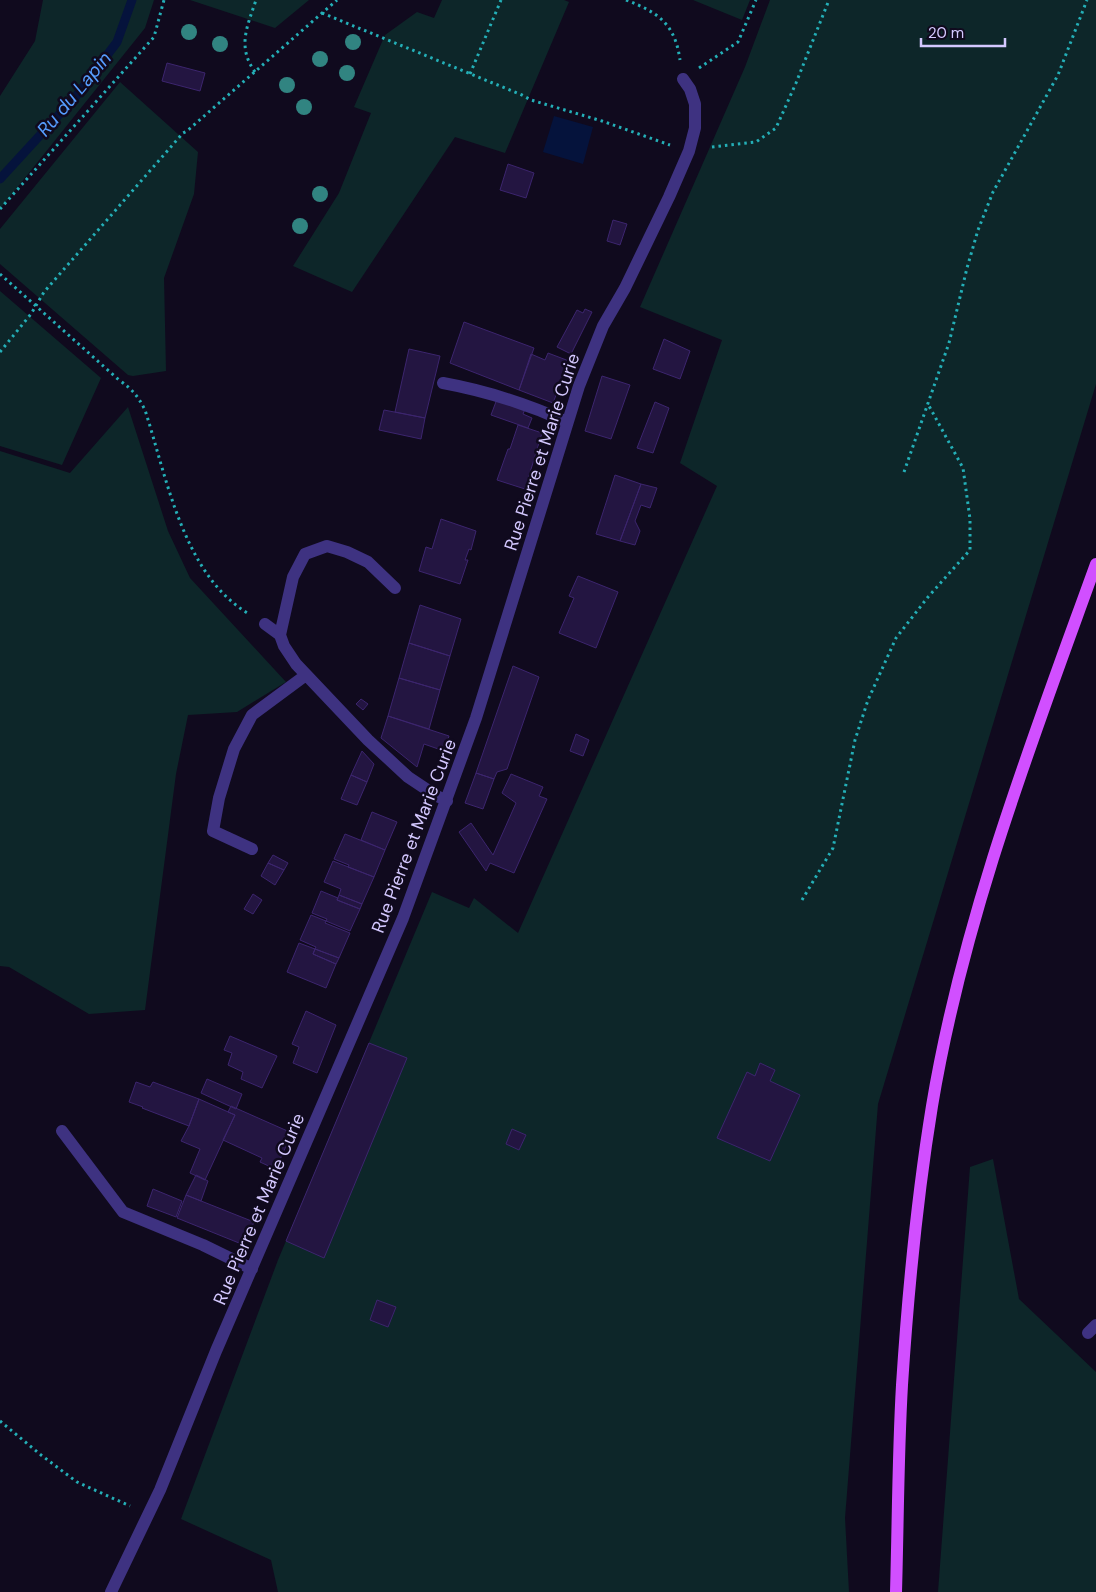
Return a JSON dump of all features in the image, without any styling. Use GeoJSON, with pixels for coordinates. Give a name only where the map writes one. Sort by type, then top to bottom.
{"type":"FeatureCollection","features":[{"type":"Feature","properties":{"kind":"main road"},"geometry":{"type":"LineString","coordinates":[[896,1592],[902,1396],[907,1314],[920,1192],[932,1106],[946,1034],[979,906],[1028,751],[1096,564]]}},
{"type":"Feature","properties":{"kind":"street","name":"Rue Pierre et Marie Curie"},"geometry":{"type":"LineString","coordinates":[[111,1592],[148,1515],[216,1351],[403,918],[476,718],[579,386],[603,326],[625,288],[688,151],[695,128],[695,104],[690,89],[683,79]]}},
{"type":"Feature","properties":{"kind":"street"},"geometry":{"type":"LineString","coordinates":[[443,383],[477,389],[534,407],[567,422]]}},
{"type":"Feature","properties":{"kind":"street"},"geometry":{"type":"LineString","coordinates":[[395,588],[368,562],[347,552],[327,546],[305,554],[293,577],[280,635],[284,646],[306,675],[368,740],[408,777],[447,801]]}},
{"type":"Feature","properties":{"kind":"street"},"geometry":{"type":"LineString","coordinates":[[265,624],[280,635]]}},
{"type":"Feature","properties":{"kind":"street"},"geometry":{"type":"LineString","coordinates":[[252,849],[212,830],[234,749],[252,715],[306,675]]}},
{"type":"Feature","properties":{"kind":"street"},"geometry":{"type":"LineString","coordinates":[[62,1131],[124,1212],[203,1245],[252,1269]]}},
{"type":"Feature","properties":{"kind":"path"},"geometry":{"type":"LineString","coordinates":[[0,209],[154,37],[164,0]]}},
{"type":"Feature","properties":{"kind":"path"},"geometry":{"type":"LineString","coordinates":[[255,72],[250,64],[245,46],[245,36],[256,0]]}},
{"type":"Feature","properties":{"kind":"path"},"geometry":{"type":"LineString","coordinates":[[0,352],[32,314],[44,292],[183,133],[338,0]]}},
{"type":"Feature","properties":{"kind":"path"},"geometry":{"type":"LineString","coordinates":[[470,74],[501,0]]}},
{"type":"Feature","properties":{"kind":"path"},"geometry":{"type":"LineString","coordinates":[[626,0],[660,16],[672,31],[679,54],[683,79],[738,42],[756,0]]}},
{"type":"Feature","properties":{"kind":"path"},"geometry":{"type":"LineString","coordinates":[[322,13],[531,100],[602,121],[688,151],[756,142],[776,128],[829,0]]}},
{"type":"Feature","properties":{"kind":"path"},"geometry":{"type":"LineString","coordinates":[[904,472],[949,343],[978,230],[993,192],[1058,75],[1087,0]]}},
{"type":"Feature","properties":{"kind":"path"},"geometry":{"type":"LineString","coordinates":[[0,274],[139,397],[176,510],[192,549],[216,588],[243,611],[265,624]]}},
{"type":"Feature","properties":{"kind":"path"},"geometry":{"type":"LineString","coordinates":[[802,900],[833,848],[855,740],[868,700],[896,638],[928,596],[970,550],[970,519],[963,468],[928,404]]}},
{"type":"Feature","properties":{"kind":"path"},"geometry":{"type":"LineString","coordinates":[[0,1421],[77,1482],[148,1515]]}},
{"type":"Feature","properties":{"kind":"green space"},"geometry":{"type":"Polygon","coordinates":[[[43,0],[154,0],[145,28],[0,209],[0,96],[35,41],[43,0]]]}},
{"type":"Feature","properties":{"kind":"green space"},"geometry":{"type":"Polygon","coordinates":[[[190,0],[309,0],[275,28],[190,0]]]}},
{"type":"Feature","properties":{"kind":"green space"},"geometry":{"type":"Polygon","coordinates":[[[442,0],[564,0],[569,2],[505,153],[455,137],[352,292],[293,266],[339,193],[371,113],[354,107],[385,35],[417,12],[434,18],[442,0]]]}},
{"type":"Feature","properties":{"kind":"green space"},"geometry":{"type":"Polygon","coordinates":[[[693,0],[750,0],[742,20],[693,0]]]}},
{"type":"Feature","properties":{"kind":"green space"},"geometry":{"type":"Polygon","coordinates":[[[770,0],[1096,0],[1096,384],[878,1104],[845,1518],[849,1592],[278,1592],[271,1560],[181,1519],[278,1260],[432,892],[469,908],[474,898],[518,933],[717,486],[680,463],[722,340],[640,307],[745,67],[770,0]]]}},
{"type":"Feature","properties":{"kind":"green space"},"geometry":{"type":"Polygon","coordinates":[[[120,82],[198,152],[194,194],[164,278],[166,371],[133,376],[128,375],[0,264],[0,229],[120,82]]]}},
{"type":"Feature","properties":{"kind":"green space"},"geometry":{"type":"Polygon","coordinates":[[[0,291],[101,378],[62,465],[0,446],[0,291]]]}},
{"type":"Feature","properties":{"kind":"green space"},"geometry":{"type":"Polygon","coordinates":[[[128,407],[168,531],[190,578],[286,682],[237,712],[188,715],[176,774],[145,1010],[89,1014],[9,967],[0,966],[0,451],[70,473],[128,407]]]}},
{"type":"Feature","properties":{"kind":"green space"},"geometry":{"type":"Polygon","coordinates":[[[993,1159],[1019,1299],[1096,1372],[1096,1592],[938,1592],[970,1167],[993,1159]]]}},
{"type":"Feature","properties":{"kind":"water"},"geometry":{"type":"Polygon","coordinates":[[[554,116],[593,127],[583,164],[543,152],[554,116]]]}},
{"type":"Feature","properties":{"kind":"building"},"geometry":{"type":"Polygon","coordinates":[[[167,63],[205,73],[200,91],[162,81],[167,63]]]}},
{"type":"Feature","properties":{"kind":"building"},"geometry":{"type":"Polygon","coordinates":[[[508,164],[534,173],[526,198],[500,190],[508,164]]]}},
{"type":"Feature","properties":{"kind":"building"},"geometry":{"type":"Polygon","coordinates":[[[613,220],[627,224],[620,245],[607,241],[613,220]]]}},
{"type":"Feature","properties":{"kind":"building"},"geometry":{"type":"Polygon","coordinates":[[[585,309],[592,312],[571,354],[557,347],[577,310],[583,313],[585,309]]]}},
{"type":"Feature","properties":{"kind":"building"},"geometry":{"type":"Polygon","coordinates":[[[464,322],[534,348],[519,390],[450,363],[464,322]]]}},
{"type":"Feature","properties":{"kind":"building"},"geometry":{"type":"Polygon","coordinates":[[[664,339],[690,351],[680,379],[653,369],[664,339]]]}},
{"type":"Feature","properties":{"kind":"building"},"geometry":{"type":"Polygon","coordinates":[[[409,349],[440,356],[425,418],[395,412],[409,349]]]}},
{"type":"Feature","properties":{"kind":"building"},"geometry":{"type":"Polygon","coordinates":[[[548,353],[569,361],[553,403],[519,390],[531,354],[545,360],[548,353]]]}},
{"type":"Feature","properties":{"kind":"building"},"geometry":{"type":"Polygon","coordinates":[[[602,376],[630,385],[611,439],[585,431],[602,376]]]}},
{"type":"Feature","properties":{"kind":"building"},"geometry":{"type":"Polygon","coordinates":[[[497,399],[525,409],[523,414],[532,418],[528,428],[491,415],[497,399]]]}},
{"type":"Feature","properties":{"kind":"building"},"geometry":{"type":"Polygon","coordinates":[[[655,402],[669,408],[653,453],[637,448],[655,402]]]}},
{"type":"Feature","properties":{"kind":"building"},"geometry":{"type":"Polygon","coordinates":[[[384,410],[425,418],[421,439],[379,430],[384,410]]]}},
{"type":"Feature","properties":{"kind":"building"},"geometry":{"type":"Polygon","coordinates":[[[518,425],[542,433],[525,489],[497,480],[518,425]]]}},
{"type":"Feature","properties":{"kind":"building"},"geometry":{"type":"Polygon","coordinates":[[[615,475],[641,484],[620,541],[596,534],[615,475]]]}},
{"type":"Feature","properties":{"kind":"building"},"geometry":{"type":"Polygon","coordinates":[[[641,484],[657,488],[650,508],[641,505],[635,521],[640,531],[635,545],[620,541],[641,484]]]}},
{"type":"Feature","properties":{"kind":"building"},"geometry":{"type":"Polygon","coordinates":[[[441,519],[476,531],[471,550],[469,549],[465,560],[468,560],[460,584],[419,571],[426,547],[432,549],[441,519]]]}},
{"type":"Feature","properties":{"kind":"building"},"geometry":{"type":"Polygon","coordinates":[[[578,576],[618,592],[596,648],[559,633],[574,598],[569,596],[578,576]]]}},
{"type":"Feature","properties":{"kind":"building"},"geometry":{"type":"Polygon","coordinates":[[[420,605],[461,619],[450,656],[409,643],[420,605]]]}},
{"type":"Feature","properties":{"kind":"building"},"geometry":{"type":"Polygon","coordinates":[[[409,643],[450,656],[440,690],[399,678],[409,643]]]}},
{"type":"Feature","properties":{"kind":"building"},"geometry":{"type":"Polygon","coordinates":[[[513,666],[539,677],[507,769],[497,772],[494,779],[476,773],[513,666]]]}},
{"type":"Feature","properties":{"kind":"building"},"geometry":{"type":"Polygon","coordinates":[[[399,678],[440,690],[429,729],[388,716],[399,678]]]}},
{"type":"Feature","properties":{"kind":"building"},"geometry":{"type":"Polygon","coordinates":[[[361,699],[368,704],[363,710],[356,704],[361,699]]]}},
{"type":"Feature","properties":{"kind":"building"},"geometry":{"type":"Polygon","coordinates":[[[388,716],[449,736],[444,751],[424,744],[417,767],[381,738],[388,716]]]}},
{"type":"Feature","properties":{"kind":"building"},"geometry":{"type":"Polygon","coordinates":[[[576,734],[589,740],[583,756],[570,751],[576,734]]]}},
{"type":"Feature","properties":{"kind":"building"},"geometry":{"type":"Polygon","coordinates":[[[362,751],[374,764],[367,782],[351,775],[362,751]]]}},
{"type":"Feature","properties":{"kind":"building"},"geometry":{"type":"Polygon","coordinates":[[[476,773],[494,779],[483,809],[465,803],[476,773]]]}},
{"type":"Feature","properties":{"kind":"building"},"geometry":{"type":"Polygon","coordinates":[[[511,774],[543,787],[539,796],[547,799],[514,873],[490,863],[486,871],[459,832],[471,823],[493,855],[516,803],[502,793],[511,774]]]}},
{"type":"Feature","properties":{"kind":"building"},"geometry":{"type":"Polygon","coordinates":[[[351,775],[367,782],[357,805],[341,799],[351,775]]]}},
{"type":"Feature","properties":{"kind":"building"},"geometry":{"type":"Polygon","coordinates":[[[372,812],[397,822],[385,850],[361,840],[372,812]]]}},
{"type":"Feature","properties":{"kind":"building"},"geometry":{"type":"Polygon","coordinates":[[[345,834],[385,850],[374,877],[348,867],[349,865],[334,859],[345,834]]]}},
{"type":"Feature","properties":{"kind":"building"},"geometry":{"type":"Polygon","coordinates":[[[273,855],[288,863],[284,870],[268,863],[273,855]]]}},
{"type":"Feature","properties":{"kind":"building"},"geometry":{"type":"Polygon","coordinates":[[[333,861],[374,877],[362,904],[339,895],[341,889],[324,882],[333,861]]]}},
{"type":"Feature","properties":{"kind":"building"},"geometry":{"type":"Polygon","coordinates":[[[268,863],[284,870],[275,885],[261,876],[268,863]]]}},
{"type":"Feature","properties":{"kind":"building"},"geometry":{"type":"Polygon","coordinates":[[[321,891],[360,909],[350,931],[312,913],[321,891]]]}},
{"type":"Feature","properties":{"kind":"building"},"geometry":{"type":"Polygon","coordinates":[[[253,894],[262,900],[253,914],[244,909],[253,894]]]}},
{"type":"Feature","properties":{"kind":"building"},"geometry":{"type":"Polygon","coordinates":[[[339,895],[362,904],[360,909],[337,900],[339,895]]]}},
{"type":"Feature","properties":{"kind":"building"},"geometry":{"type":"Polygon","coordinates":[[[311,915],[350,933],[339,958],[315,949],[316,947],[300,940],[311,915]]]}},
{"type":"Feature","properties":{"kind":"building"},"geometry":{"type":"Polygon","coordinates":[[[299,943],[315,949],[313,954],[336,964],[326,988],[287,972],[299,943]]]}},
{"type":"Feature","properties":{"kind":"building"},"geometry":{"type":"Polygon","coordinates":[[[315,949],[339,958],[336,964],[313,954],[315,949]]]}},
{"type":"Feature","properties":{"kind":"building"},"geometry":{"type":"Polygon","coordinates":[[[306,1011],[336,1025],[317,1073],[293,1063],[299,1047],[292,1044],[306,1011]]]}},
{"type":"Feature","properties":{"kind":"building"},"geometry":{"type":"Polygon","coordinates":[[[230,1036],[277,1056],[262,1088],[241,1079],[243,1072],[228,1065],[232,1053],[224,1050],[230,1036]]]}},
{"type":"Feature","properties":{"kind":"building"},"geometry":{"type":"Polygon","coordinates":[[[369,1043],[407,1058],[324,1258],[286,1241],[369,1043]]]}},
{"type":"Feature","properties":{"kind":"building"},"geometry":{"type":"Polygon","coordinates":[[[760,1063],[775,1070],[770,1081],[800,1095],[770,1161],[717,1138],[747,1072],[755,1076],[760,1063]]]}},
{"type":"Feature","properties":{"kind":"building"},"geometry":{"type":"Polygon","coordinates":[[[207,1079],[242,1094],[236,1109],[201,1093],[207,1079]]]}},
{"type":"Feature","properties":{"kind":"building"},"geometry":{"type":"Polygon","coordinates":[[[136,1082],[150,1087],[153,1082],[199,1099],[189,1126],[129,1102],[136,1082]]]}},
{"type":"Feature","properties":{"kind":"building"},"geometry":{"type":"Polygon","coordinates":[[[199,1099],[235,1115],[205,1180],[190,1173],[200,1149],[181,1141],[199,1099]]]}},
{"type":"Feature","properties":{"kind":"building"},"geometry":{"type":"Polygon","coordinates":[[[231,1106],[292,1133],[278,1164],[275,1163],[273,1168],[260,1162],[262,1158],[223,1140],[235,1115],[228,1112],[231,1106]]]}},
{"type":"Feature","properties":{"kind":"building"},"geometry":{"type":"Polygon","coordinates":[[[512,1129],[526,1135],[519,1150],[506,1144],[512,1129]]]}},
{"type":"Feature","properties":{"kind":"building"},"geometry":{"type":"Polygon","coordinates":[[[196,1175],[208,1181],[201,1201],[186,1195],[196,1175]]]}},
{"type":"Feature","properties":{"kind":"building"},"geometry":{"type":"Polygon","coordinates":[[[153,1189],[182,1201],[176,1217],[147,1206],[153,1189]]]}},
{"type":"Feature","properties":{"kind":"building"},"geometry":{"type":"Polygon","coordinates":[[[186,1195],[254,1222],[244,1245],[177,1218],[186,1195]]]}},
{"type":"Feature","properties":{"kind":"building"},"geometry":{"type":"Polygon","coordinates":[[[377,1300],[396,1307],[388,1327],[370,1320],[377,1300]]]}},
{"type":"Feature","properties":{"kind":"waterway","name":"Ru du Lapin"},"geometry":{"type":"LineString","coordinates":[[0,179],[77,95],[117,42],[132,0]]}}]}
